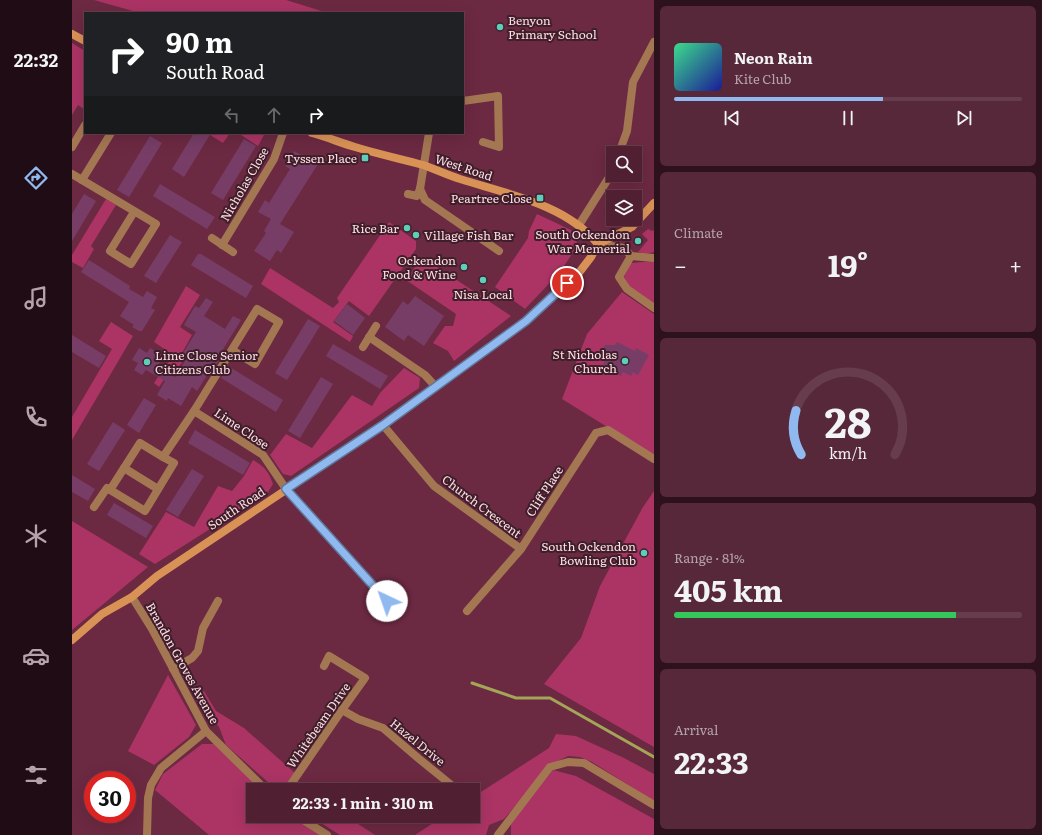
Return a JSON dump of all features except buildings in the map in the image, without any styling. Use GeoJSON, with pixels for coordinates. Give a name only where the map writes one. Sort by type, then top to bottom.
{"type":"FeatureCollection","features":[{"type":"Feature","properties":{"kind":"main road"},"geometry":{"type":"LineString","coordinates":[[72,34],[84,40]]}},
{"type":"Feature","properties":{"kind":"main road","name":"West Road"},"geometry":{"type":"LineString","coordinates":[[315,134],[510,194],[556,212],[579,225],[598,244]]}},
{"type":"Feature","properties":{"kind":"main road"},"geometry":{"type":"LineString","coordinates":[[598,244],[632,227],[654,203]]}},
{"type":"Feature","properties":{"kind":"main road","name":"South Road"},"geometry":{"type":"LineString","coordinates":[[72,640],[102,614],[132,597],[157,576],[383,425],[526,321],[578,274],[591,257],[598,244]]}},
{"type":"Feature","properties":{"kind":"street"},"geometry":{"type":"LineString","coordinates":[[622,146],[627,131],[633,82],[654,42]]}},
{"type":"Feature","properties":{"kind":"street"},"geometry":{"type":"LineString","coordinates":[[464,101],[498,96],[499,146],[483,142]]}},
{"type":"Feature","properties":{"kind":"street"},"geometry":{"type":"LineString","coordinates":[[72,147],[84,127]]}},
{"type":"Feature","properties":{"kind":"street"},"geometry":{"type":"LineString","coordinates":[[82,180],[110,134]]}},
{"type":"Feature","properties":{"kind":"street","name":"Nicholas Close"},"geometry":{"type":"LineString","coordinates":[[222,245],[274,160],[283,134]]}},
{"type":"Feature","properties":{"kind":"street"},"geometry":{"type":"LineString","coordinates":[[408,194],[417,196],[420,189],[429,134]]}},
{"type":"Feature","properties":{"kind":"street"},"geometry":{"type":"LineString","coordinates":[[72,174],[156,224],[131,264],[110,251],[134,212]]}},
{"type":"Feature","properties":{"kind":"street"},"geometry":{"type":"LineString","coordinates":[[579,225],[606,182]]}},
{"type":"Feature","properties":{"kind":"street"},"geometry":{"type":"LineString","coordinates":[[420,189],[425,200],[498,251]]}},
{"type":"Feature","properties":{"kind":"street"},"geometry":{"type":"LineString","coordinates":[[212,238],[233,252]]}},
{"type":"Feature","properties":{"kind":"street"},"geometry":{"type":"LineString","coordinates":[[598,244],[624,248],[631,256],[654,258]]}},
{"type":"Feature","properties":{"kind":"street"},"geometry":{"type":"LineString","coordinates":[[631,256],[619,277],[627,288],[654,308]]}},
{"type":"Feature","properties":{"kind":"street"},"geometry":{"type":"LineString","coordinates":[[164,457],[257,309],[279,322],[255,364],[232,350]]}},
{"type":"Feature","properties":{"kind":"street"},"geometry":{"type":"LineString","coordinates":[[363,346],[376,326]]}},
{"type":"Feature","properties":{"kind":"street"},"geometry":{"type":"LineString","coordinates":[[369,337],[425,376],[436,387]]}},
{"type":"Feature","properties":{"kind":"street","name":"Lime Close"},"geometry":{"type":"LineString","coordinates":[[194,411],[263,454],[286,489],[387,601]]}},
{"type":"Feature","properties":{"kind":"street","name":"Church Crescent"},"geometry":{"type":"LineString","coordinates":[[383,425],[434,486],[521,550]]}},
{"type":"Feature","properties":{"kind":"street","name":"Cliff Place"},"geometry":{"type":"LineString","coordinates":[[467,611],[521,550],[596,433],[608,430],[654,459]]}},
{"type":"Feature","properties":{"kind":"street"},"geometry":{"type":"LineString","coordinates":[[94,507],[106,488],[145,511],[174,463],[140,443],[110,490]]}},
{"type":"Feature","properties":{"kind":"street"},"geometry":{"type":"LineString","coordinates":[[124,468],[158,489]]}},
{"type":"Feature","properties":{"kind":"street","name":"Brandon Groves Avenue"},"geometry":{"type":"LineString","coordinates":[[132,597],[152,629],[206,731],[259,783]]}},
{"type":"Feature","properties":{"kind":"street"},"geometry":{"type":"LineString","coordinates":[[173,669],[192,658],[198,651],[203,628],[218,601]]}},
{"type":"Feature","properties":{"kind":"street","name":"Whitebeam Drive"},"geometry":{"type":"LineString","coordinates":[[292,783],[365,678],[329,656],[324,666]]}},
{"type":"Feature","properties":{"kind":"street","name":"Hazel Drive"},"geometry":{"type":"LineString","coordinates":[[342,710],[358,719],[384,728],[450,783]]}},
{"type":"Feature","properties":{"kind":"street"},"geometry":{"type":"LineString","coordinates":[[147,835],[148,798],[154,779],[161,768],[206,731]]}},
{"type":"Feature","properties":{"kind":"street"},"geometry":{"type":"LineString","coordinates":[[498,835],[550,767],[568,762],[584,763],[654,805]]}},
{"type":"Feature","properties":{"kind":"street"},"geometry":{"type":"LineString","coordinates":[[308,823],[327,835]]}},
{"type":"Feature","properties":{"kind":"shaded area"},"geometry":{"type":"Polygon","coordinates":[[[94,0],[286,0],[325,12],[136,12],[94,0]]]}},
{"type":"Feature","properties":{"kind":"shaded area"},"geometry":{"type":"Polygon","coordinates":[[[72,43],[84,50],[84,109],[78,105],[72,115],[72,43]]]}},
{"type":"Feature","properties":{"kind":"shaded area"},"geometry":{"type":"Polygon","coordinates":[[[209,134],[229,134],[223,143],[209,134]]]}},
{"type":"Feature","properties":{"kind":"shaded area"},"geometry":{"type":"Polygon","coordinates":[[[240,134],[264,134],[258,146],[240,134]]]}},
{"type":"Feature","properties":{"kind":"shaded area"},"geometry":{"type":"Polygon","coordinates":[[[106,199],[116,205],[91,246],[94,249],[83,268],[72,262],[72,255],[106,199]]]}},
{"type":"Feature","properties":{"kind":"shaded area"},"geometry":{"type":"Polygon","coordinates":[[[537,214],[571,230],[578,245],[560,272],[525,309],[495,287],[528,238],[529,231],[537,214]]]}},
{"type":"Feature","properties":{"kind":"shaded area"},"geometry":{"type":"Polygon","coordinates":[[[389,222],[416,241],[416,249],[369,316],[349,301],[333,322],[353,336],[350,342],[261,284],[270,268],[333,308],[339,302],[337,298],[389,222]]]}},
{"type":"Feature","properties":{"kind":"shaded area"},"geometry":{"type":"Polygon","coordinates":[[[648,229],[652,231],[654,230],[654,252],[646,254],[638,252],[648,240],[642,234],[648,229]]]}},
{"type":"Feature","properties":{"kind":"shaded area"},"geometry":{"type":"Polygon","coordinates":[[[422,257],[511,316],[454,361],[448,351],[433,343],[445,326],[453,326],[456,314],[406,280],[422,257]]]}},
{"type":"Feature","properties":{"kind":"shaded area"},"geometry":{"type":"Polygon","coordinates":[[[654,261],[654,305],[631,289],[624,277],[631,263],[654,261]]]}},
{"type":"Feature","properties":{"kind":"shaded area"},"geometry":{"type":"Polygon","coordinates":[[[186,286],[200,295],[180,327],[192,335],[181,355],[185,358],[174,374],[169,372],[159,387],[154,383],[173,355],[154,342],[186,286]]]}},
{"type":"Feature","properties":{"kind":"shaded area"},"geometry":{"type":"Polygon","coordinates":[[[622,292],[654,314],[654,456],[562,399],[587,334],[622,292]]]}},
{"type":"Feature","properties":{"kind":"shaded area"},"geometry":{"type":"Polygon","coordinates":[[[111,322],[133,336],[72,440],[72,417],[112,349],[99,341],[111,322]]]}},
{"type":"Feature","properties":{"kind":"shaded area"},"geometry":{"type":"Polygon","coordinates":[[[404,368],[420,378],[419,388],[291,476],[283,474],[270,455],[286,434],[312,448],[352,395],[372,406],[380,393],[404,368]]]}},
{"type":"Feature","properties":{"kind":"shaded area"},"geometry":{"type":"Polygon","coordinates":[[[253,460],[266,470],[273,484],[268,492],[155,564],[139,554],[166,512],[194,527],[218,486],[232,491],[244,476],[253,460]]]}},
{"type":"Feature","properties":{"kind":"shaded area"},"geometry":{"type":"Polygon","coordinates":[[[654,491],[654,747],[544,684],[581,638],[600,586],[643,507],[654,491]]]}},
{"type":"Feature","properties":{"kind":"shaded area"},"geometry":{"type":"Polygon","coordinates":[[[72,521],[148,567],[72,630],[72,521]]]}},
{"type":"Feature","properties":{"kind":"shaded area"},"geometry":{"type":"Polygon","coordinates":[[[168,675],[196,725],[189,737],[154,765],[128,751],[168,675]]]}},
{"type":"Feature","properties":{"kind":"shaded area"},"geometry":{"type":"Polygon","coordinates":[[[204,691],[216,711],[244,728],[297,775],[291,783],[269,783],[226,745],[219,727],[198,696],[204,691]]]}},
{"type":"Feature","properties":{"kind":"shaded area"},"geometry":{"type":"Polygon","coordinates":[[[556,734],[576,736],[624,758],[654,774],[654,801],[592,762],[580,757],[568,756],[548,766],[504,819],[489,825],[486,835],[415,835],[433,823],[480,823],[480,792],[549,748],[556,734]]]}},
{"type":"Feature","properties":{"kind":"shaded area"},"geometry":{"type":"Polygon","coordinates":[[[202,744],[214,744],[254,783],[246,783],[246,823],[302,823],[320,835],[209,835],[155,790],[163,774],[202,744]]]}},
{"type":"Feature","properties":{"kind":"shaded area"},"geometry":{"type":"Polygon","coordinates":[[[553,770],[576,776],[654,819],[654,835],[511,835],[511,824],[553,770]]]}},
{"type":"Feature","properties":{"kind":"shaded area"},"geometry":{"type":"Polygon","coordinates":[[[321,823],[357,823],[375,835],[340,835],[321,823]]]}},
{"type":"Feature","properties":{"kind":"waterway"},"geometry":{"type":"LineString","coordinates":[[472,683],[516,698],[550,698],[654,757]]}},
{"type":"Feature","properties":{"kind":"place","name":"Benyon Primary School"},"geometry":{"type":"Point","coordinates":[500,27]}},
{"type":"Feature","properties":{"kind":"place","name":"Tyssen Place"},"geometry":{"type":"Point","coordinates":[365,158]}},
{"type":"Feature","properties":{"kind":"place","name":"Peartree Close"},"geometry":{"type":"Point","coordinates":[540,198]}},
{"type":"Feature","properties":{"kind":"place","name":"Rice Bar"},"geometry":{"type":"Point","coordinates":[407,228]}},
{"type":"Feature","properties":{"kind":"place","name":"Village Fish Bar"},"geometry":{"type":"Point","coordinates":[416,235]}},
{"type":"Feature","properties":{"kind":"place","name":"South Ockendon War Memerial"},"geometry":{"type":"Point","coordinates":[638,241]}},
{"type":"Feature","properties":{"kind":"place","name":"Ockendon Food & Wine"},"geometry":{"type":"Point","coordinates":[464,267]}},
{"type":"Feature","properties":{"kind":"place","name":"Nisa Local"},"geometry":{"type":"Point","coordinates":[483,280]}},
{"type":"Feature","properties":{"kind":"place","name":"St Nicholas Church"},"geometry":{"type":"Point","coordinates":[625,361]}},
{"type":"Feature","properties":{"kind":"place","name":"Lime Close Senior Citizens Club"},"geometry":{"type":"Point","coordinates":[147,362]}},
{"type":"Feature","properties":{"kind":"place","name":"South Ockendon Bowling Club"},"geometry":{"type":"Point","coordinates":[644,553]}},
{"type":"Feature","properties":{"kind":"route"},"geometry":{"type":"LineString","coordinates":[[387,601],[286,489],[383,425],[526,321],[567,283]]}}]}
